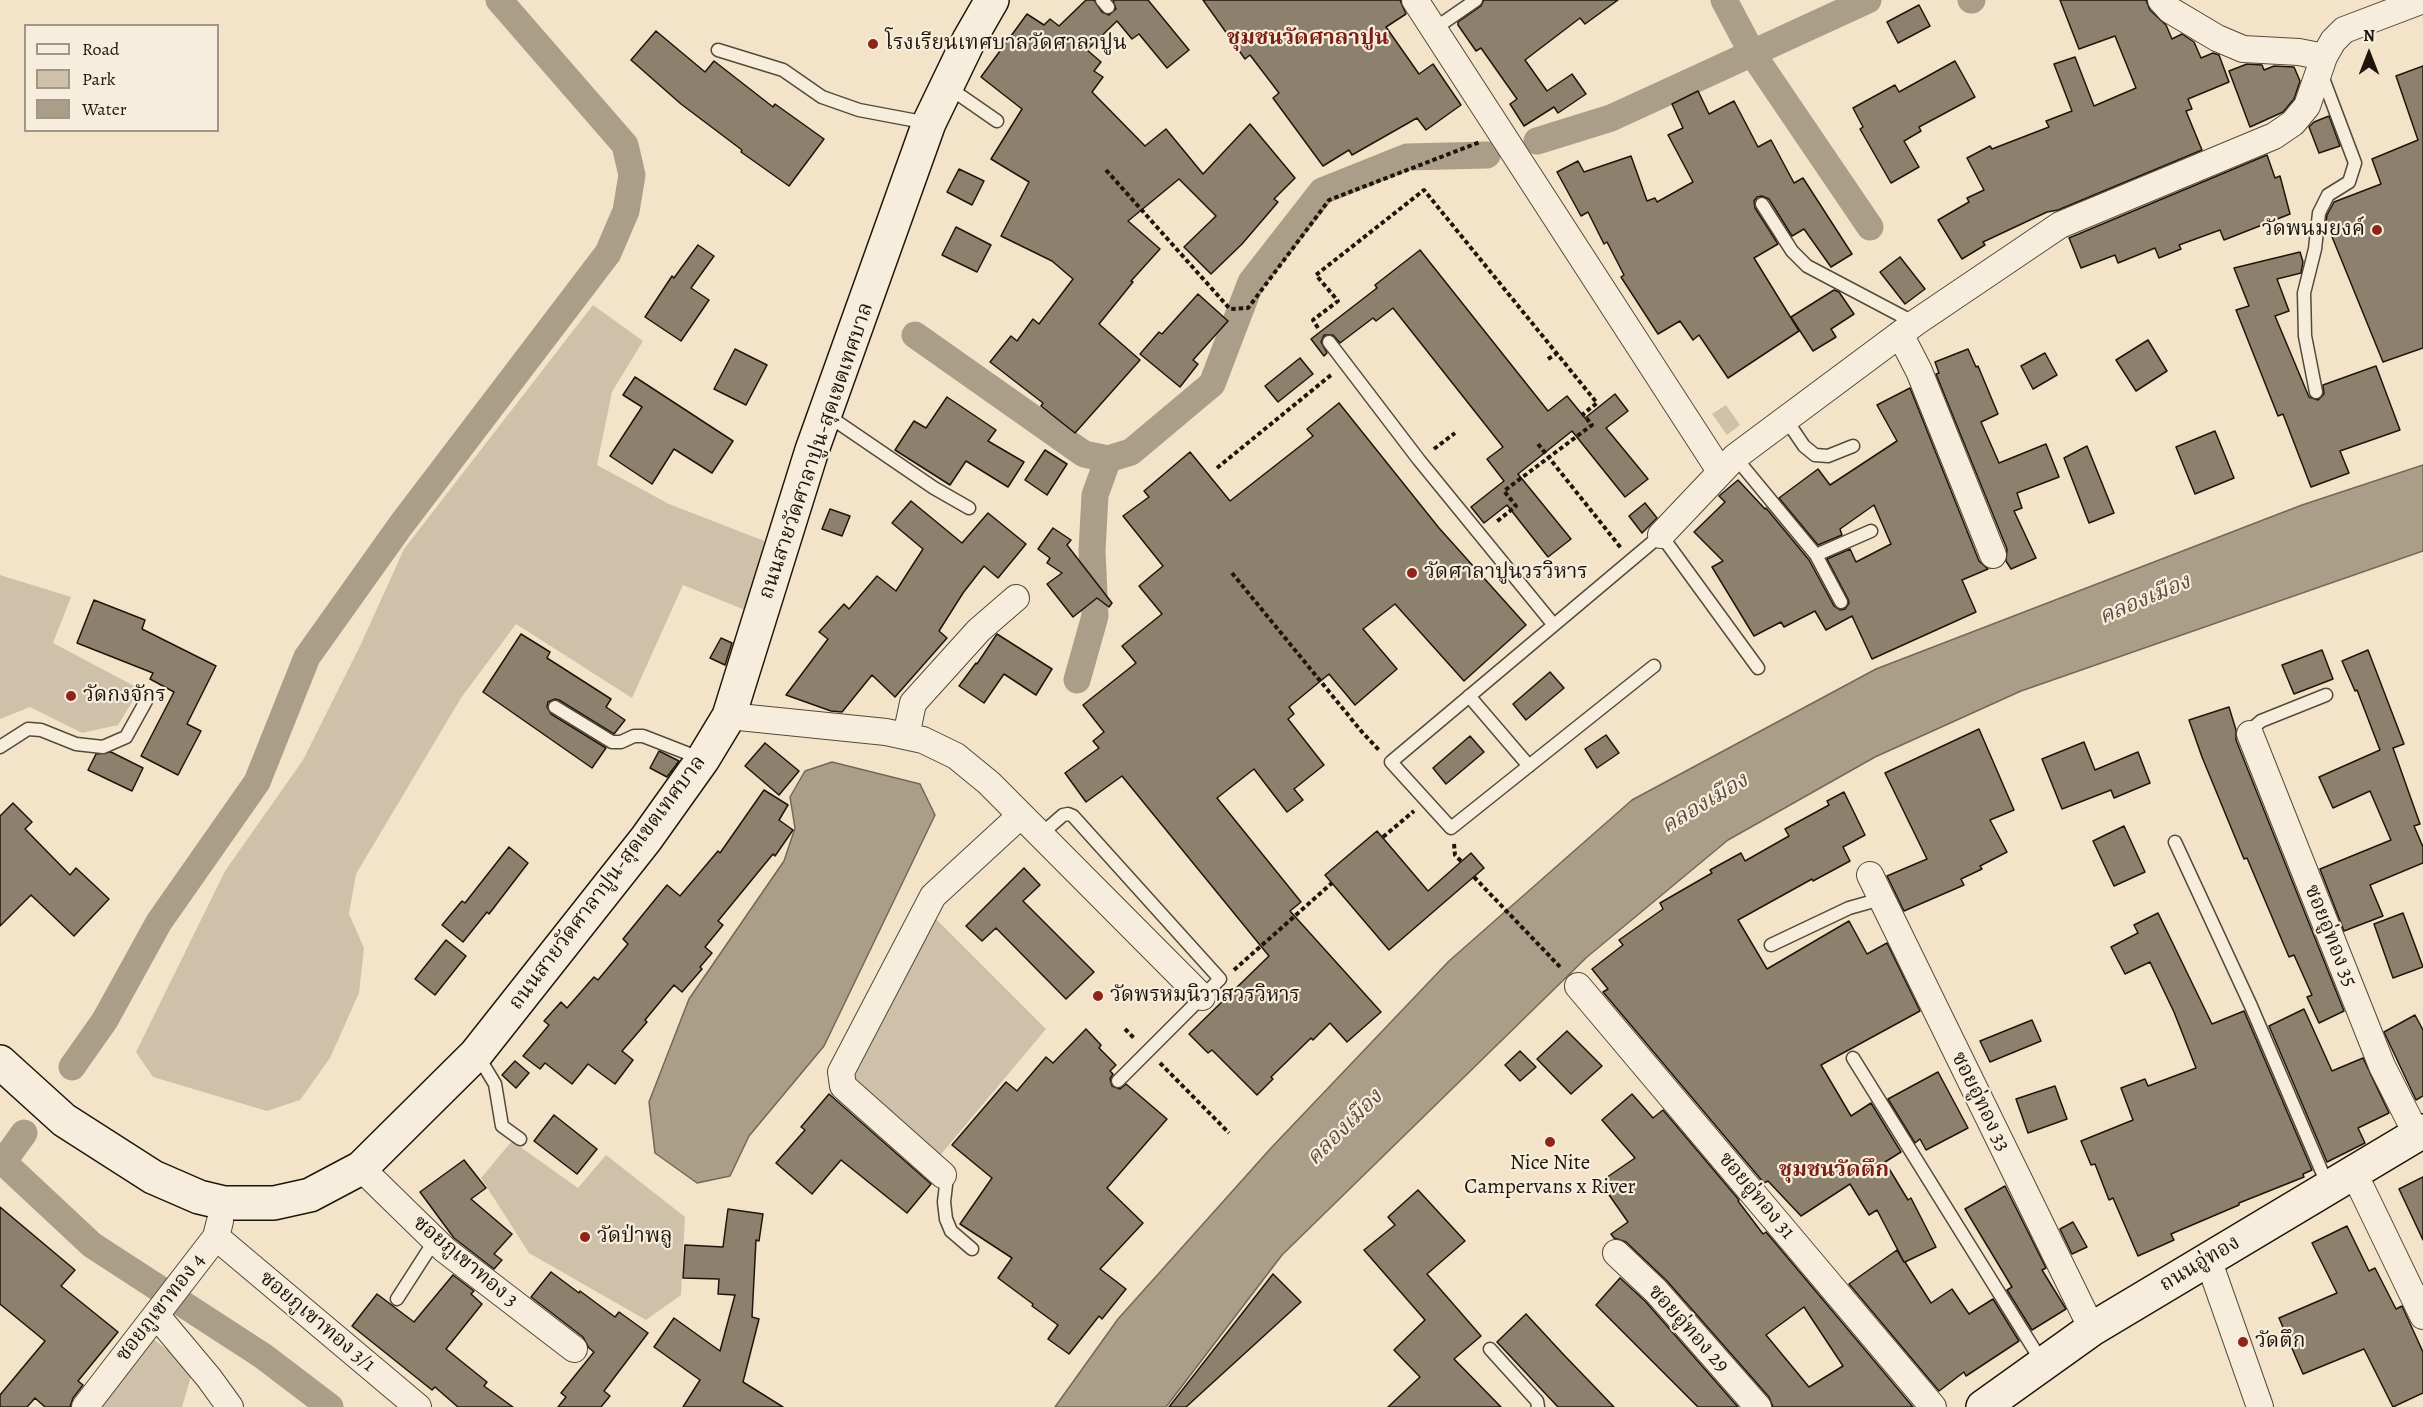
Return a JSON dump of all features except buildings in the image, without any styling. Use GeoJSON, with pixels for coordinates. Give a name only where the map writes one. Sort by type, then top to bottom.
{"type":"FeatureCollection","features":[{"type":"Feature","properties":{"kind":"street","name":"ถนนสายวัดศาลาปูน-สุดเขตเทศบาล"},"geometry":{"type":"LineString","coordinates":[[0,1062],[64,1120],[126,1162],[177,1189],[224,1203],[274,1203],[310,1196],[362,1168],[476,1054],[646,839],[703,759],[729,716],[812,450],[929,123],[969,40],[992,0]]}},
{"type":"Feature","properties":{"kind":"street"},"geometry":{"type":"LineString","coordinates":[[1415,0],[1728,464]]}},
{"type":"Feature","properties":{"kind":"street"},"geometry":{"type":"LineString","coordinates":[[2161,0],[2170,10],[2217,38],[2243,50],[2299,52],[2322,63]]}},
{"type":"Feature","properties":{"kind":"street"},"geometry":{"type":"LineString","coordinates":[[1660,535],[1728,464],[1785,418],[1908,328],[2060,225],[2274,136],[2293,123],[2307,106],[2322,63],[2333,41],[2344,30],[2423,0]]}},
{"type":"Feature","properties":{"kind":"street"},"geometry":{"type":"LineString","coordinates":[[1908,328],[1919,371],[1993,555]]}},
{"type":"Feature","properties":{"kind":"street"},"geometry":{"type":"LineString","coordinates":[[906,736],[913,703],[979,630],[1016,597]]}},
{"type":"Feature","properties":{"kind":"street"},"geometry":{"type":"LineString","coordinates":[[729,716],[886,732],[923,740],[956,756],[989,783],[1202,997]]}},
{"type":"Feature","properties":{"kind":"street","name":"ซอยอู่ทอง 35"},"geometry":{"type":"LineString","coordinates":[[2250,734],[2382,1066],[2420,1133]]}},
{"type":"Feature","properties":{"kind":"street"},"geometry":{"type":"LineString","coordinates":[[943,1175],[843,1086],[841,1072],[933,897],[1021,815]]}},
{"type":"Feature","properties":{"kind":"street","name":"ซอยอู่ทอง 33"},"geometry":{"type":"LineString","coordinates":[[1870,875],[2092,1329]]}},
{"type":"Feature","properties":{"kind":"street","name":"ซอยอู่ทอง 31"},"geometry":{"type":"LineString","coordinates":[[1578,986],[1933,1407]]}},
{"type":"Feature","properties":{"kind":"street","name":"ถนนอู่ทอง"},"geometry":{"type":"LineString","coordinates":[[1983,1407],[2092,1329],[2420,1133]]}},
{"type":"Feature","properties":{"kind":"street","name":"ซอยภูเขาทอง 3"},"geometry":{"type":"LineString","coordinates":[[362,1168],[435,1240],[574,1349]]}},
{"type":"Feature","properties":{"kind":"street"},"geometry":{"type":"LineString","coordinates":[[2341,1179],[2423,1317]]}},
{"type":"Feature","properties":{"kind":"street","name":"ซอยภูเขาทอง 4"},"geometry":{"type":"LineString","coordinates":[[85,1407],[216,1237],[224,1203]]}},
{"type":"Feature","properties":{"kind":"street","name":"ซอยภูเขาทอง 3/1"},"geometry":{"type":"LineString","coordinates":[[216,1237],[418,1407]]}},
{"type":"Feature","properties":{"kind":"street","name":"ซอยอู่ทอง 29"},"geometry":{"type":"LineString","coordinates":[[1616,1253],[1656,1292],[1758,1407]]}},
{"type":"Feature","properties":{"kind":"street"},"geometry":{"type":"LineString","coordinates":[[2208,1259],[2259,1407]]}},
{"type":"Feature","properties":{"kind":"street"},"geometry":{"type":"LineString","coordinates":[[158,1314],[230,1407]]}},
{"type":"Feature","properties":{"kind":"lane"},"geometry":{"type":"LineString","coordinates":[[1434,29],[1476,0]]}},
{"type":"Feature","properties":{"kind":"lane"},"geometry":{"type":"LineString","coordinates":[[718,50],[783,70],[822,97],[859,110],[929,123]]}},
{"type":"Feature","properties":{"kind":"lane"},"geometry":{"type":"LineString","coordinates":[[2316,392],[2305,336],[2304,293],[2315,249],[2319,213],[2328,195],[2349,182],[2355,163],[2322,63]]}},
{"type":"Feature","properties":{"kind":"lane"},"geometry":{"type":"LineString","coordinates":[[947,86],[997,121]]}},
{"type":"Feature","properties":{"kind":"lane"},"geometry":{"type":"LineString","coordinates":[[1762,204],[1792,251],[1807,266],[1908,328]]}},
{"type":"Feature","properties":{"kind":"lane"},"geometry":{"type":"LineString","coordinates":[[1329,342],[1419,460],[1553,624]]}},
{"type":"Feature","properties":{"kind":"lane"},"geometry":{"type":"LineString","coordinates":[[826,414],[934,488],[969,508]]}},
{"type":"Feature","properties":{"kind":"lane"},"geometry":{"type":"LineString","coordinates":[[1785,418],[1804,446],[1815,455],[1828,456],[1853,446]]}},
{"type":"Feature","properties":{"kind":"lane"},"geometry":{"type":"LineString","coordinates":[[1728,464],[1816,555],[1841,602]]}},
{"type":"Feature","properties":{"kind":"lane"},"geometry":{"type":"LineString","coordinates":[[1816,555],[1871,531]]}},
{"type":"Feature","properties":{"kind":"lane"},"geometry":{"type":"LineString","coordinates":[[1654,666],[1451,828],[1391,762],[1660,535],[1758,668]]}},
{"type":"Feature","properties":{"kind":"lane"},"geometry":{"type":"LineString","coordinates":[[2250,734],[2261,721],[2325,695]]}},
{"type":"Feature","properties":{"kind":"lane"},"geometry":{"type":"LineString","coordinates":[[1469,696],[1529,766]]}},
{"type":"Feature","properties":{"kind":"lane"},"geometry":{"type":"LineString","coordinates":[[0,747],[28,729],[41,730],[76,744],[103,747],[126,737],[146,701]]}},
{"type":"Feature","properties":{"kind":"lane"},"geometry":{"type":"LineString","coordinates":[[555,707],[612,742],[643,736],[703,759]]}},
{"type":"Feature","properties":{"kind":"lane"},"geometry":{"type":"LineString","coordinates":[[1040,835],[1063,815],[1073,816],[1220,979],[1118,1081]]}},
{"type":"Feature","properties":{"kind":"lane"},"geometry":{"type":"LineString","coordinates":[[2175,842],[2251,1006],[2341,1179]]}},
{"type":"Feature","properties":{"kind":"lane"},"geometry":{"type":"LineString","coordinates":[[1771,945],[1849,908],[1881,899]]}},
{"type":"Feature","properties":{"kind":"lane"},"geometry":{"type":"LineString","coordinates":[[476,1054],[495,1084],[502,1126],[520,1139]]}},
{"type":"Feature","properties":{"kind":"lane"},"geometry":{"type":"LineString","coordinates":[[1853,1058],[2043,1363]]}},
{"type":"Feature","properties":{"kind":"lane"},"geometry":{"type":"LineString","coordinates":[[943,1175],[946,1185],[944,1202],[951,1231],[972,1249]]}},
{"type":"Feature","properties":{"kind":"lane"},"geometry":{"type":"LineString","coordinates":[[397,1299],[435,1240]]}},
{"type":"Feature","properties":{"kind":"lane"},"geometry":{"type":"LineString","coordinates":[[1490,1349],[1537,1401],[1538,1407]]}},
{"type":"Feature","properties":{"kind":"path"},"geometry":{"type":"LineString","coordinates":[[1106,170],[1230,309],[1248,308],[1329,200],[1479,143]]}},
{"type":"Feature","properties":{"kind":"path"},"geometry":{"type":"LineString","coordinates":[[1329,342],[1313,320],[1338,302],[1316,275],[1424,190],[1597,403],[1583,414],[1592,424],[1504,490],[1516,506],[1480,534]]}},
{"type":"Feature","properties":{"kind":"path"},"geometry":{"type":"LineString","coordinates":[[1548,359],[1556,354]]}},
{"type":"Feature","properties":{"kind":"path"},"geometry":{"type":"LineString","coordinates":[[1217,468],[1346,364]]}},
{"type":"Feature","properties":{"kind":"path"},"geometry":{"type":"LineString","coordinates":[[1419,460],[1455,433]]}},
{"type":"Feature","properties":{"kind":"path"},"geometry":{"type":"LineString","coordinates":[[1538,444],[1631,560]]}},
{"type":"Feature","properties":{"kind":"path"},"geometry":{"type":"LineString","coordinates":[[1232,573],[1362,732],[1391,762]]}},
{"type":"Feature","properties":{"kind":"path"},"geometry":{"type":"LineString","coordinates":[[1383,837],[1425,801]]}},
{"type":"Feature","properties":{"kind":"path"},"geometry":{"type":"LineString","coordinates":[[1474,877],[1578,986]]}},
{"type":"Feature","properties":{"kind":"path"},"geometry":{"type":"LineString","coordinates":[[1220,979],[1228,975],[1332,883]]}},
{"type":"Feature","properties":{"kind":"path"},"geometry":{"type":"LineString","coordinates":[[1125,1029],[1229,1133]]}},
{"type":"Feature","properties":{"kind":"green space"},"geometry":{"type":"Polygon","coordinates":[[[593,305],[643,341],[612,392],[597,465],[669,504],[767,542],[745,610],[683,585],[632,698],[516,624],[461,698],[356,874],[349,914],[364,948],[359,993],[330,1058],[300,1100],[267,1111],[153,1077],[136,1052],[225,871],[303,760],[360,646],[404,549],[593,305]]]}},
{"type":"Feature","properties":{"kind":"green space"},"geometry":{"type":"Polygon","coordinates":[[[1726,405],[1740,425],[1727,435],[1712,414],[1726,405]]]}},
{"type":"Feature","properties":{"kind":"green space"},"geometry":{"type":"Polygon","coordinates":[[[0,575],[71,597],[53,643],[140,689],[118,725],[82,733],[30,707],[0,719],[0,575]]]}},
{"type":"Feature","properties":{"kind":"green space"},"geometry":{"type":"Polygon","coordinates":[[[932,915],[1046,1029],[937,1159],[853,1085],[851,1072],[932,915]]]}},
{"type":"Feature","properties":{"kind":"green space"},"geometry":{"type":"Polygon","coordinates":[[[512,1141],[578,1188],[606,1155],[685,1217],[681,1295],[646,1320],[529,1253],[481,1178],[512,1141]]]}},
{"type":"Feature","properties":{"kind":"green space"},"geometry":{"type":"Polygon","coordinates":[[[152,1338],[193,1370],[182,1407],[95,1407],[152,1338]]]}},
{"type":"Feature","properties":{"kind":"water","name":"คลองเมือง"},"geometry":{"type":"Polygon","coordinates":[[[2423,465],[2423,551],[2021,691],[1875,757],[1728,840],[1587,957],[1282,1255],[1166,1407],[1055,1407],[1118,1319],[1271,1148],[1449,961],[1632,800],[1876,669],[2302,505],[2423,465]]]}},
{"type":"Feature","properties":{"kind":"water"},"geometry":{"type":"Polygon","coordinates":[[[832,762],[920,784],[935,815],[824,1046],[749,1136],[730,1176],[697,1183],[655,1153],[649,1102],[689,999],[784,861],[795,828],[790,797],[805,771],[832,762]]]}},
{"type":"Feature","properties":{"kind":"waterway"},"geometry":{"type":"LineString","coordinates":[[72,1067],[105,1020],[159,922],[257,782],[307,657],[401,525],[608,253],[626,211],[632,175],[625,145],[499,0]]}},
{"type":"Feature","properties":{"kind":"waterway"},"geometry":{"type":"LineString","coordinates":[[1724,0],[1752,53],[1870,227]]}},
{"type":"Feature","properties":{"kind":"waterway"},"geometry":{"type":"LineString","coordinates":[[1537,141],[1611,118],[1868,0]]}},
{"type":"Feature","properties":{"kind":"waterway"},"geometry":{"type":"LineString","coordinates":[[915,335],[1084,454],[1108,459],[1131,452],[1212,384],[1251,282],[1322,191],[1407,157],[1487,155]]}},
{"type":"Feature","properties":{"kind":"waterway"},"geometry":{"type":"LineString","coordinates":[[1077,680],[1095,616],[1092,551],[1095,495],[1108,459]]}},
{"type":"Feature","properties":{"kind":"waterway"},"geometry":{"type":"LineString","coordinates":[[3,1162],[24,1133]]}},
{"type":"Feature","properties":{"kind":"waterway"},"geometry":{"type":"LineString","coordinates":[[0,1159],[92,1245],[263,1356],[330,1407]]}},
{"type":"Feature","properties":{"kind":"place","name":"โรงเรียนเทศบาลวัดศาลาปูน"},"geometry":{"type":"Point","coordinates":[873,44]}},
{"type":"Feature","properties":{"kind":"place","name":"วัดพนมยงค์"},"geometry":{"type":"Point","coordinates":[2377,230]}},
{"type":"Feature","properties":{"kind":"place","name":"วัดศาลาปูนวรวิหาร"},"geometry":{"type":"Point","coordinates":[1412,573]}},
{"type":"Feature","properties":{"kind":"place","name":"วัดกงจักร"},"geometry":{"type":"Point","coordinates":[71,696]}},
{"type":"Feature","properties":{"kind":"place","name":"วัดพรหมนิวาสวรวิหาร"},"geometry":{"type":"Point","coordinates":[1098,996]}},
{"type":"Feature","properties":{"kind":"place","name":"Nice Nite Campervans x River"},"geometry":{"type":"Point","coordinates":[1550,1142]}},
{"type":"Feature","properties":{"kind":"place","name":"วัดป่าพลู"},"geometry":{"type":"Point","coordinates":[585,1237]}},
{"type":"Feature","properties":{"kind":"place","name":"วัดตึก"},"geometry":{"type":"Point","coordinates":[2243,1342]}},
{"type":"Feature","properties":{"kind":"district","name":"ชุมชนวัดศาลาปูน"},"geometry":{"type":"Point","coordinates":[1308,39]}},
{"type":"Feature","properties":{"kind":"district","name":"ชุมชนวัดตึก"},"geometry":{"type":"Point","coordinates":[1834,1171]}}]}
